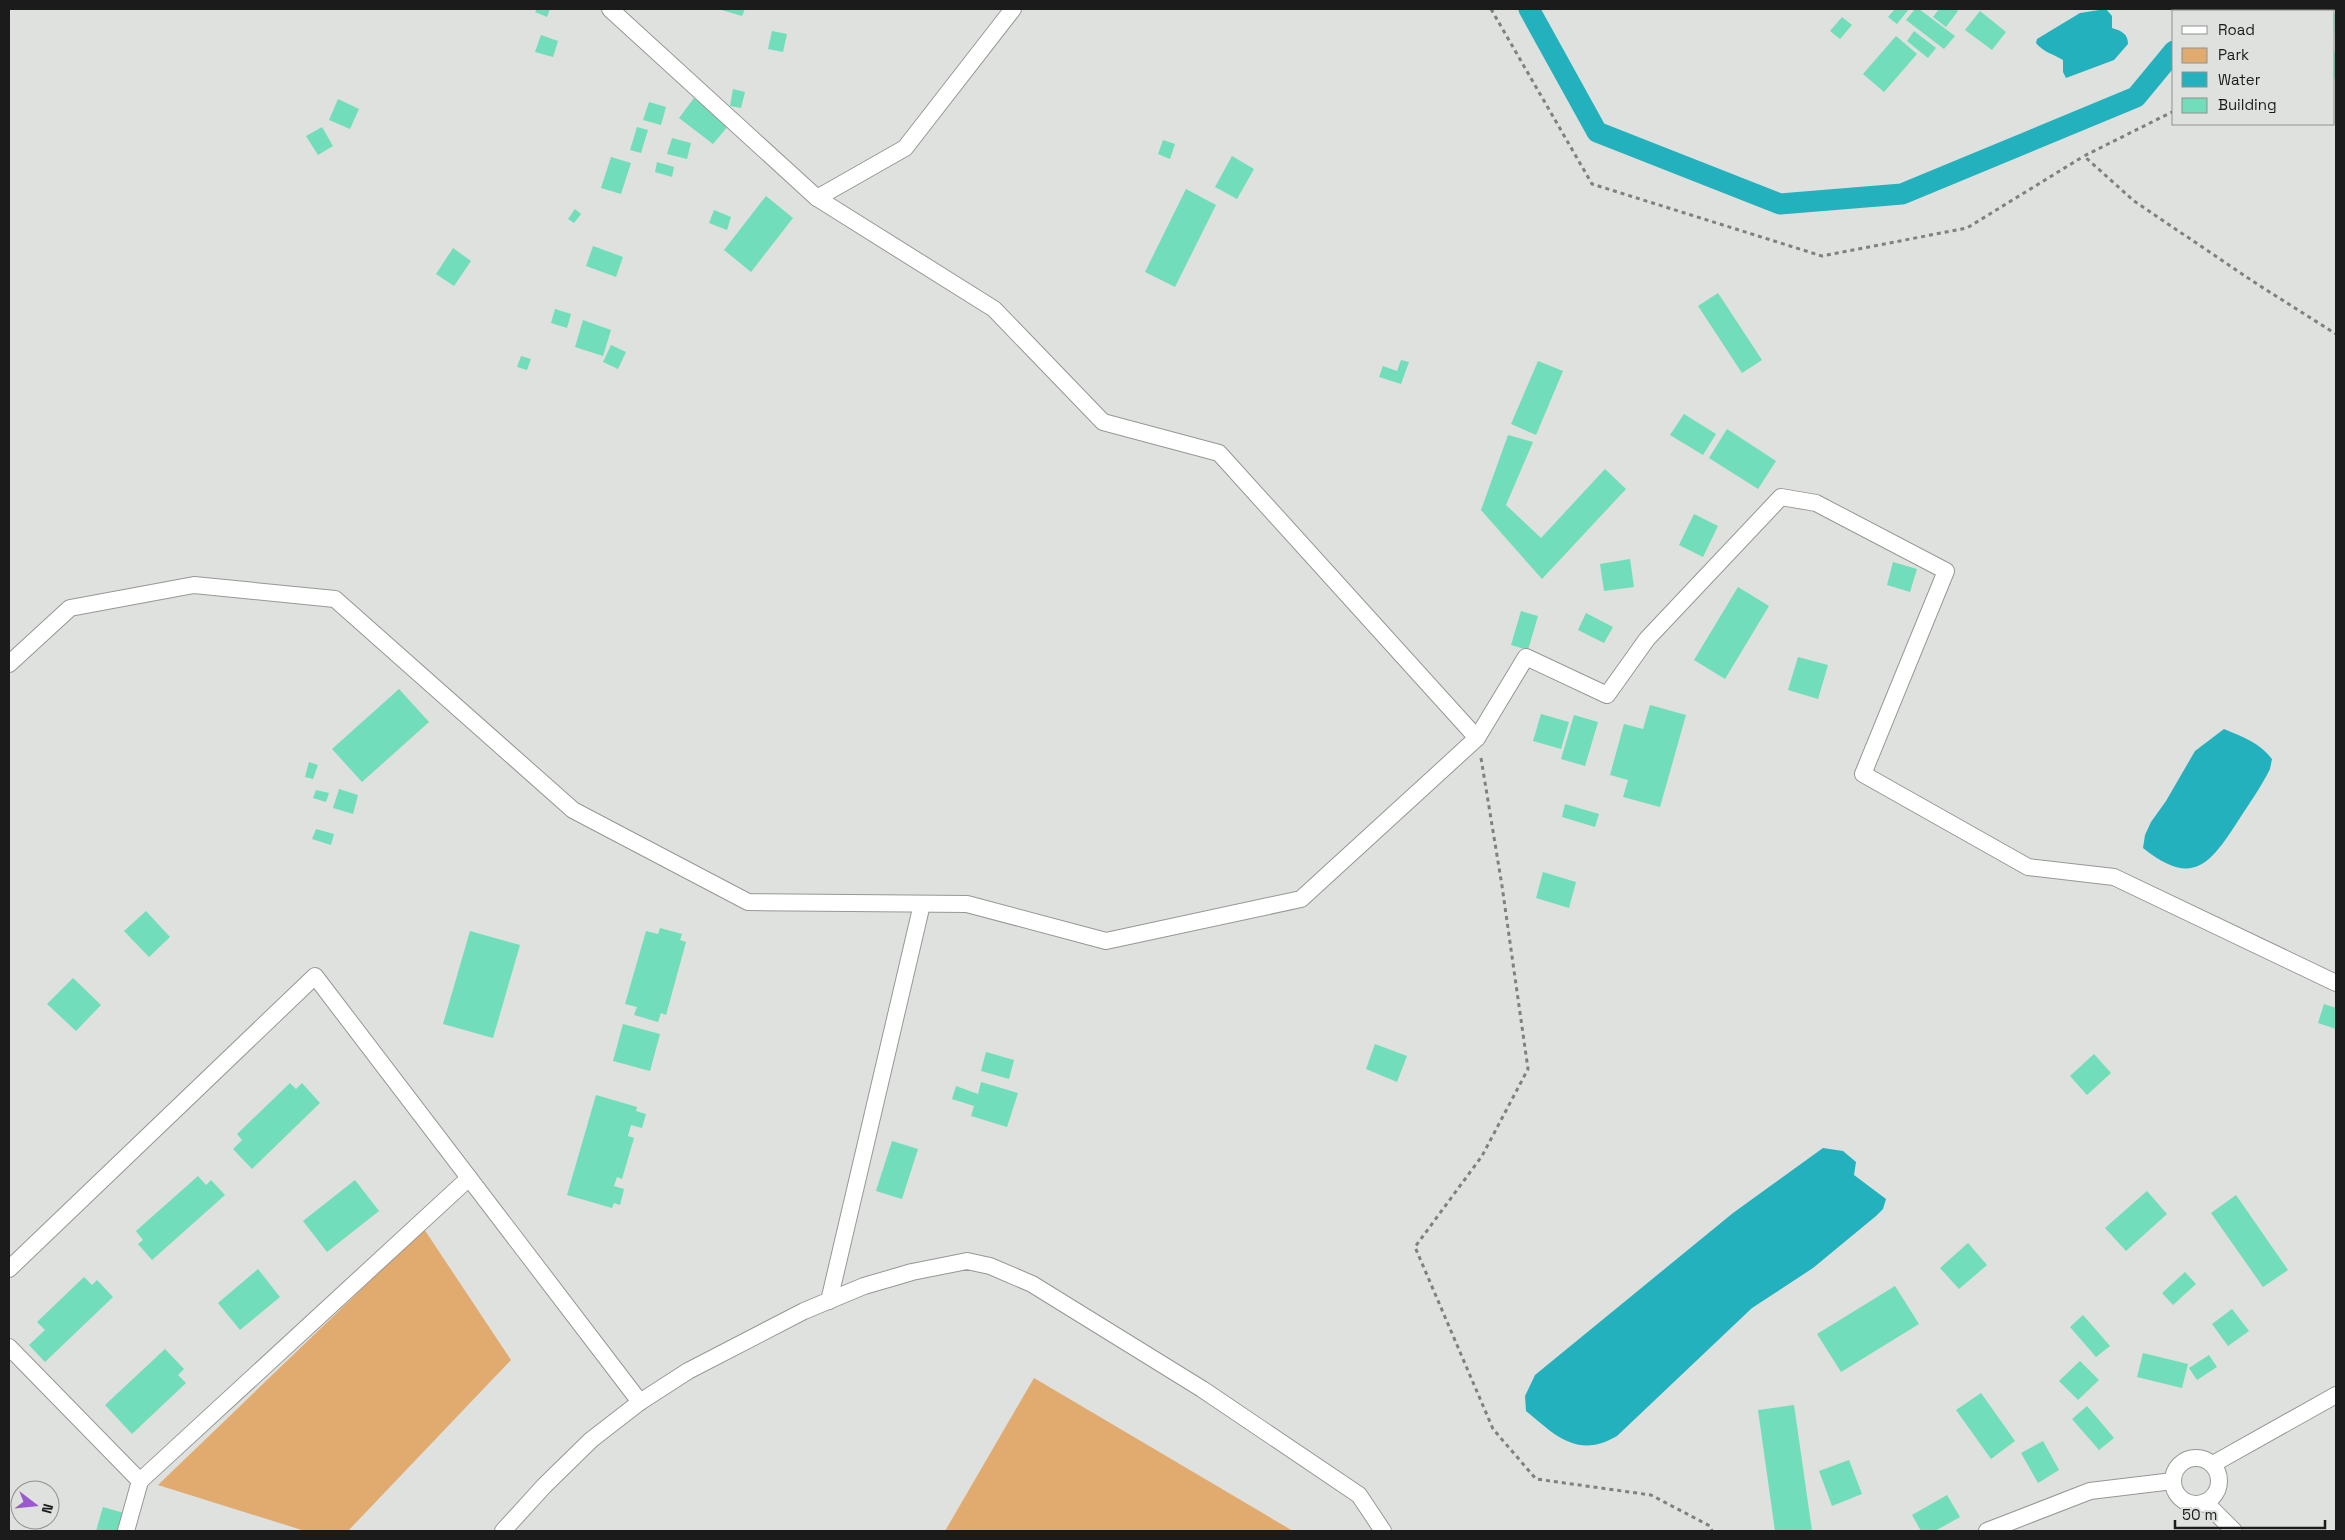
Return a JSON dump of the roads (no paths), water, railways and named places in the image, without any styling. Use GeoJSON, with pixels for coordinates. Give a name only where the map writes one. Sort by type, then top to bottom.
{"type":"FeatureCollection","features":[{"type":"Feature","properties":{"kind":"street"},"geometry":{"type":"LineString","coordinates":[[610,9],[817,198],[994,309],[1102,422],[1219,452],[1477,738]]}},
{"type":"Feature","properties":{"kind":"street"},"geometry":{"type":"LineString","coordinates":[[817,198],[905,148],[1013,9]]}},
{"type":"Feature","properties":{"kind":"street"},"geometry":{"type":"LineString","coordinates":[[9,664],[70,608],[194,585],[335,599],[573,810],[748,902],[967,904],[1106,941],[1301,899],[1477,738],[1526,657],[1607,695],[1647,639],[1782,497],[1816,504],[1946,571],[1864,774],[2028,868],[2114,877],[2336,983]]}},
{"type":"Feature","properties":{"kind":"street"},"geometry":{"type":"LineString","coordinates":[[829,1301],[922,904]]}},
{"type":"Feature","properties":{"kind":"street"},"geometry":{"type":"LineString","coordinates":[[9,1269],[315,976],[640,1402]]}},
{"type":"Feature","properties":{"kind":"street"},"geometry":{"type":"LineString","coordinates":[[126,1531],[140,1481],[469,1178]]}},
{"type":"Feature","properties":{"kind":"street"},"geometry":{"type":"LineString","coordinates":[[503,1531],[590,1440],[640,1402],[688,1371],[804,1311],[864,1286],[912,1272],[968,1261],[990,1266],[1032,1284],[1202,1389],[1359,1496],[1383,1531]]}},
{"type":"Feature","properties":{"kind":"street"},"geometry":{"type":"LineString","coordinates":[[9,1347],[140,1481]]}},
{"type":"Feature","properties":{"kind":"street"},"geometry":{"type":"LineString","coordinates":[[2213,1464],[2336,1395]]}},
{"type":"Feature","properties":{"kind":"street"},"geometry":{"type":"LineString","coordinates":[[2196,1457],[2205,1459],[2213,1464],[2218,1471],[2220,1480],[2218,1490],[2213,1497],[2205,1502],[2196,1504],[2187,1502],[2180,1497],[2174,1490],[2172,1481],[2180,1464],[2187,1459],[2196,1457]]}},
{"type":"Feature","properties":{"kind":"street"},"geometry":{"type":"LineString","coordinates":[[1987,1531],[2090,1491],[2172,1481]]}},
{"type":"Feature","properties":{"kind":"street"},"geometry":{"type":"LineString","coordinates":[[2205,1502],[2234,1531]]}},
{"type":"Feature","properties":{"kind":"water"},"geometry":{"type":"Polygon","coordinates":[[[2106,9],[2112,16],[2112,28],[2124,33],[2128,44],[2114,60],[2066,78],[2063,72],[2063,60],[2042,49],[2036,43],[2037,39],[2080,13],[2106,9]]]}},
{"type":"Feature","properties":{"kind":"water"},"geometry":{"type":"Polygon","coordinates":[[[2224,729],[2251,741],[2267,753],[2272,759],[2270,769],[2259,789],[2218,850],[2208,860],[2198,866],[2187,868],[2174,867],[2143,848],[2145,835],[2195,751],[2224,729]]]}},
{"type":"Feature","properties":{"kind":"water"},"geometry":{"type":"Polygon","coordinates":[[[1823,1148],[1843,1151],[1856,1162],[1854,1175],[1886,1199],[1883,1209],[1876,1216],[1813,1268],[1752,1308],[1617,1436],[1603,1443],[1591,1445],[1579,1445],[1568,1442],[1547,1429],[1526,1411],[1525,1396],[1535,1375],[1733,1213],[1823,1148]]]}},
{"type":"Feature","properties":{"kind":"waterway"},"geometry":{"type":"LineString","coordinates":[[1529,9],[1597,132],[1780,204],[1902,194],[2136,97],[2172,53]]}}]}
